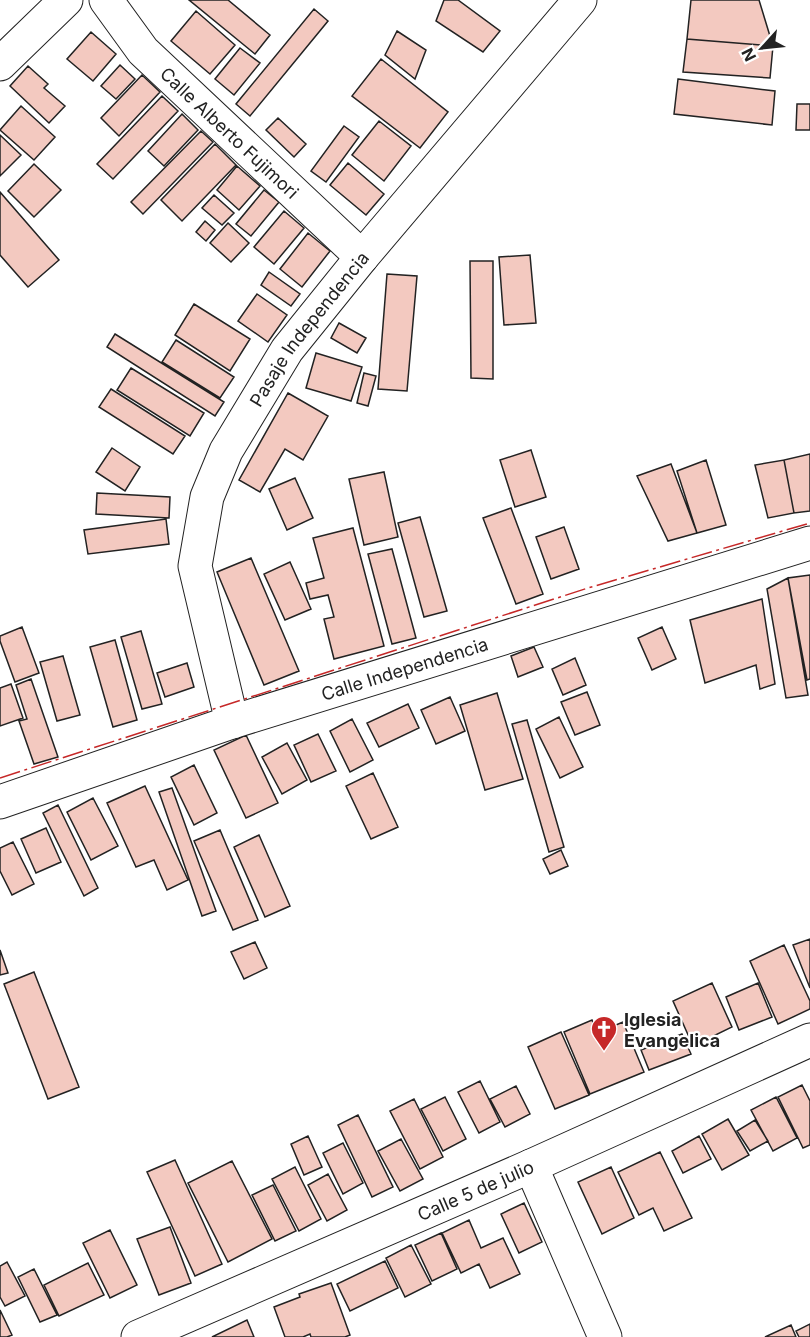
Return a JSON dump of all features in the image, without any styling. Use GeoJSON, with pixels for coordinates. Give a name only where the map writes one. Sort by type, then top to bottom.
{"type":"FeatureCollection","features":[{"type":"Feature","properties":{"kind":"street"},"geometry":{"type":"LineString","coordinates":[[0,64],[66,0]]}},
{"type":"Feature","properties":{"kind":"street","name":"Calle Alberto Fujimori"},"geometry":{"type":"LineString","coordinates":[[106,0],[143,51],[362,257]]}},
{"type":"Feature","properties":{"kind":"street","name":"Pasaje Independencia"},"geometry":{"type":"LineString","coordinates":[[232,722],[195,566],[207,497],[226,451],[287,350],[362,257],[580,0]]}},
{"type":"Feature","properties":{"kind":"street","name":"Calle Independencia"},"geometry":{"type":"LineString","coordinates":[[0,802],[232,722],[810,543]]}},
{"type":"Feature","properties":{"kind":"street","name":"Calle 5 de julio"},"geometry":{"type":"LineString","coordinates":[[138,1337],[531,1166],[810,1040]]}},
{"type":"Feature","properties":{"kind":"street"},"geometry":{"type":"LineString","coordinates":[[531,1166],[605,1337]]}},
{"type":"Feature","properties":{"kind":"building"},"geometry":{"type":"Polygon","coordinates":[[[189,0],[228,0],[270,35],[255,54],[189,0]]]}},
{"type":"Feature","properties":{"kind":"building"},"geometry":{"type":"Polygon","coordinates":[[[444,0],[458,0],[500,31],[483,52],[436,21],[444,0]]]}},
{"type":"Feature","properties":{"kind":"building"},"geometry":{"type":"Polygon","coordinates":[[[691,0],[759,0],[773,46],[687,39],[691,0]]]}},
{"type":"Feature","properties":{"kind":"building"},"geometry":{"type":"Polygon","coordinates":[[[314,9],[328,21],[250,116],[236,104],[314,9]]]}},
{"type":"Feature","properties":{"kind":"building"},"geometry":{"type":"Polygon","coordinates":[[[196,11],[235,45],[210,74],[171,41],[196,11]]]}},
{"type":"Feature","properties":{"kind":"building"},"geometry":{"type":"Polygon","coordinates":[[[397,31],[426,50],[415,79],[385,55],[397,31]]]}},
{"type":"Feature","properties":{"kind":"building"},"geometry":{"type":"Polygon","coordinates":[[[91,32],[116,54],[93,81],[67,59],[91,32]]]}},
{"type":"Feature","properties":{"kind":"building"},"geometry":{"type":"Polygon","coordinates":[[[687,39],[773,46],[770,78],[683,72],[687,39]]]}},
{"type":"Feature","properties":{"kind":"building"},"geometry":{"type":"Polygon","coordinates":[[[240,48],[260,63],[234,95],[215,79],[240,48]]]}},
{"type":"Feature","properties":{"kind":"building"},"geometry":{"type":"Polygon","coordinates":[[[381,59],[448,112],[420,148],[352,96],[381,59]]]}},
{"type":"Feature","properties":{"kind":"building"},"geometry":{"type":"Polygon","coordinates":[[[120,65],[135,79],[116,99],[101,86],[120,65]]]}},
{"type":"Feature","properties":{"kind":"building"},"geometry":{"type":"Polygon","coordinates":[[[28,66],[48,84],[44,88],[65,106],[49,123],[10,86],[28,66]]]}},
{"type":"Feature","properties":{"kind":"building"},"geometry":{"type":"Polygon","coordinates":[[[142,75],[160,92],[119,136],[101,118],[142,75]]]}},
{"type":"Feature","properties":{"kind":"building"},"geometry":{"type":"Polygon","coordinates":[[[678,79],[775,91],[772,125],[674,114],[678,79]]]}},
{"type":"Feature","properties":{"kind":"building"},"geometry":{"type":"Polygon","coordinates":[[[162,96],[178,111],[113,179],[97,164],[162,96]]]}},
{"type":"Feature","properties":{"kind":"building"},"geometry":{"type":"Polygon","coordinates":[[[797,104],[810,104],[810,130],[796,130],[797,104]]]}},
{"type":"Feature","properties":{"kind":"building"},"geometry":{"type":"Polygon","coordinates":[[[21,106],[55,137],[34,160],[0,130],[21,106]]]}},
{"type":"Feature","properties":{"kind":"building"},"geometry":{"type":"Polygon","coordinates":[[[182,114],[198,130],[164,166],[148,151],[182,114]]]}},
{"type":"Feature","properties":{"kind":"building"},"geometry":{"type":"Polygon","coordinates":[[[278,118],[306,144],[294,157],[266,130],[278,118]]]}},
{"type":"Feature","properties":{"kind":"building"},"geometry":{"type":"Polygon","coordinates":[[[379,121],[411,146],[384,181],[352,155],[379,121]]]}},
{"type":"Feature","properties":{"kind":"building"},"geometry":{"type":"Polygon","coordinates":[[[344,126],[359,137],[326,182],[311,171],[344,126]]]}},
{"type":"Feature","properties":{"kind":"building"},"geometry":{"type":"Polygon","coordinates":[[[201,131],[213,142],[143,214],[131,202],[201,131]]]}},
{"type":"Feature","properties":{"kind":"building"},"geometry":{"type":"Polygon","coordinates":[[[0,135],[21,155],[0,176],[0,135]]]}},
{"type":"Feature","properties":{"kind":"building"},"geometry":{"type":"Polygon","coordinates":[[[215,144],[236,165],[182,221],[161,200],[215,144]]]}},
{"type":"Feature","properties":{"kind":"building"},"geometry":{"type":"Polygon","coordinates":[[[348,163],[384,194],[366,215],[330,185],[348,163]]]}},
{"type":"Feature","properties":{"kind":"building"},"geometry":{"type":"Polygon","coordinates":[[[34,164],[61,190],[34,217],[8,191],[34,164]]]}},
{"type":"Feature","properties":{"kind":"building"},"geometry":{"type":"Polygon","coordinates":[[[237,166],[260,186],[239,210],[217,190],[237,166]]]}},
{"type":"Feature","properties":{"kind":"building"},"geometry":{"type":"Polygon","coordinates":[[[264,190],[279,202],[251,236],[236,224],[264,190]]]}},
{"type":"Feature","properties":{"kind":"building"},"geometry":{"type":"Polygon","coordinates":[[[0,192],[59,260],[28,287],[0,255],[0,192]]]}},
{"type":"Feature","properties":{"kind":"building"},"geometry":{"type":"Polygon","coordinates":[[[214,195],[234,213],[222,225],[202,208],[214,195]]]}},
{"type":"Feature","properties":{"kind":"building"},"geometry":{"type":"Polygon","coordinates":[[[284,211],[304,228],[274,264],[254,247],[284,211]]]}},
{"type":"Feature","properties":{"kind":"building"},"geometry":{"type":"Polygon","coordinates":[[[205,221],[215,230],[206,241],[196,232],[205,221]]]}},
{"type":"Feature","properties":{"kind":"building"},"geometry":{"type":"Polygon","coordinates":[[[228,223],[249,243],[231,262],[210,243],[228,223]]]}},
{"type":"Feature","properties":{"kind":"building"},"geometry":{"type":"Polygon","coordinates":[[[308,233],[330,251],[302,287],[280,269],[308,233]]]}},
{"type":"Feature","properties":{"kind":"building"},"geometry":{"type":"Polygon","coordinates":[[[530,255],[536,323],[504,325],[499,257],[530,255]]]}},
{"type":"Feature","properties":{"kind":"building"},"geometry":{"type":"Polygon","coordinates":[[[470,261],[493,261],[493,379],[471,378],[470,261]]]}},
{"type":"Feature","properties":{"kind":"building"},"geometry":{"type":"Polygon","coordinates":[[[269,272],[300,294],[291,306],[261,285],[269,272]]]}},
{"type":"Feature","properties":{"kind":"building"},"geometry":{"type":"Polygon","coordinates":[[[387,274],[417,276],[407,391],[378,389],[387,274]]]}},
{"type":"Feature","properties":{"kind":"building"},"geometry":{"type":"Polygon","coordinates":[[[257,294],[287,315],[268,342],[238,321],[257,294]]]}},
{"type":"Feature","properties":{"kind":"building"},"geometry":{"type":"Polygon","coordinates":[[[194,304],[250,339],[230,371],[175,335],[194,304]]]}},
{"type":"Feature","properties":{"kind":"building"},"geometry":{"type":"Polygon","coordinates":[[[339,323],[366,338],[357,353],[331,338],[339,323]]]}},
{"type":"Feature","properties":{"kind":"building"},"geometry":{"type":"Polygon","coordinates":[[[115,334],[224,402],[215,416],[107,347],[115,334]]]}},
{"type":"Feature","properties":{"kind":"building"},"geometry":{"type":"Polygon","coordinates":[[[176,340],[234,377],[220,398],[162,362],[176,340]]]}},
{"type":"Feature","properties":{"kind":"building"},"geometry":{"type":"Polygon","coordinates":[[[316,353],[362,367],[351,401],[306,388],[316,353]]]}},
{"type":"Feature","properties":{"kind":"building"},"geometry":{"type":"Polygon","coordinates":[[[131,368],[204,413],[190,436],[117,390],[131,368]]]}},
{"type":"Feature","properties":{"kind":"building"},"geometry":{"type":"Polygon","coordinates":[[[364,373],[376,376],[368,406],[357,403],[364,373]]]}},
{"type":"Feature","properties":{"kind":"building"},"geometry":{"type":"Polygon","coordinates":[[[111,389],[185,436],[173,454],[99,407],[111,389]]]}},
{"type":"Feature","properties":{"kind":"building"},"geometry":{"type":"Polygon","coordinates":[[[288,393],[328,416],[303,460],[285,449],[260,492],[239,480],[288,393]]]}},
{"type":"Feature","properties":{"kind":"building"},"geometry":{"type":"Polygon","coordinates":[[[112,448],[140,467],[125,491],[96,472],[112,448]]]}},
{"type":"Feature","properties":{"kind":"building"},"geometry":{"type":"Polygon","coordinates":[[[531,450],[546,497],[515,507],[500,460],[531,450]]]}},
{"type":"Feature","properties":{"kind":"building"},"geometry":{"type":"Polygon","coordinates":[[[810,454],[810,511],[794,513],[784,460],[810,454]]]}},
{"type":"Feature","properties":{"kind":"building"},"geometry":{"type":"Polygon","coordinates":[[[706,460],[726,525],[697,533],[677,471],[706,460]]]}},
{"type":"Feature","properties":{"kind":"building"},"geometry":{"type":"Polygon","coordinates":[[[784,460],[794,513],[768,518],[755,465],[784,460]]]}},
{"type":"Feature","properties":{"kind":"building"},"geometry":{"type":"Polygon","coordinates":[[[671,464],[697,533],[668,541],[637,476],[671,464]]]}},
{"type":"Feature","properties":{"kind":"building"},"geometry":{"type":"Polygon","coordinates":[[[384,472],[398,537],[364,545],[349,479],[384,472]]]}},
{"type":"Feature","properties":{"kind":"building"},"geometry":{"type":"Polygon","coordinates":[[[295,478],[313,518],[287,530],[269,489],[295,478]]]}},
{"type":"Feature","properties":{"kind":"building"},"geometry":{"type":"Polygon","coordinates":[[[97,493],[170,497],[169,518],[96,514],[97,493]]]}},
{"type":"Feature","properties":{"kind":"building"},"geometry":{"type":"Polygon","coordinates":[[[511,508],[543,594],[516,604],[483,518],[511,508]]]}},
{"type":"Feature","properties":{"kind":"building"},"geometry":{"type":"Polygon","coordinates":[[[420,517],[447,611],[424,617],[398,523],[420,517]]]}},
{"type":"Feature","properties":{"kind":"building"},"geometry":{"type":"Polygon","coordinates":[[[166,519],[169,544],[88,554],[84,530],[166,519]]]}},
{"type":"Feature","properties":{"kind":"building"},"geometry":{"type":"Polygon","coordinates":[[[564,527],[579,569],[551,579],[536,537],[564,527]]]}},
{"type":"Feature","properties":{"kind":"building"},"geometry":{"type":"Polygon","coordinates":[[[353,528],[384,646],[334,659],[324,619],[334,617],[328,595],[310,599],[306,583],[324,578],[313,538],[353,528]]]}},
{"type":"Feature","properties":{"kind":"building"},"geometry":{"type":"Polygon","coordinates":[[[392,549],[416,638],[392,644],[368,554],[392,549]]]}},
{"type":"Feature","properties":{"kind":"building"},"geometry":{"type":"Polygon","coordinates":[[[251,558],[299,671],[264,685],[217,572],[251,558]]]}},
{"type":"Feature","properties":{"kind":"building"},"geometry":{"type":"Polygon","coordinates":[[[290,562],[311,609],[285,620],[264,574],[290,562]]]}},
{"type":"Feature","properties":{"kind":"building"},"geometry":{"type":"Polygon","coordinates":[[[810,575],[810,679],[807,680],[788,578],[810,575]]]}},
{"type":"Feature","properties":{"kind":"building"},"geometry":{"type":"Polygon","coordinates":[[[788,578],[808,695],[786,698],[767,589],[788,578]]]}},
{"type":"Feature","properties":{"kind":"building"},"geometry":{"type":"Polygon","coordinates":[[[762,599],[775,684],[760,689],[756,665],[705,683],[690,620],[762,599]]]}},
{"type":"Feature","properties":{"kind":"building"},"geometry":{"type":"Polygon","coordinates":[[[22,627],[39,673],[15,682],[0,636],[22,627]]]}},
{"type":"Feature","properties":{"kind":"building"},"geometry":{"type":"Polygon","coordinates":[[[662,627],[676,659],[652,670],[638,638],[662,627]]]}},
{"type":"Feature","properties":{"kind":"building"},"geometry":{"type":"Polygon","coordinates":[[[141,631],[162,704],[142,709],[121,637],[141,631]]]}},
{"type":"Feature","properties":{"kind":"building"},"geometry":{"type":"Polygon","coordinates":[[[115,640],[137,720],[113,727],[90,647],[115,640]]]}},
{"type":"Feature","properties":{"kind":"building"},"geometry":{"type":"Polygon","coordinates":[[[534,647],[543,667],[518,677],[511,656],[534,647]]]}},
{"type":"Feature","properties":{"kind":"building"},"geometry":{"type":"Polygon","coordinates":[[[63,656],[80,715],[57,721],[40,662],[63,656]]]}},
{"type":"Feature","properties":{"kind":"building"},"geometry":{"type":"Polygon","coordinates":[[[575,658],[586,685],[563,695],[552,669],[575,658]]]}},
{"type":"Feature","properties":{"kind":"building"},"geometry":{"type":"Polygon","coordinates":[[[187,663],[194,687],[165,697],[157,673],[187,663]]]}},
{"type":"Feature","properties":{"kind":"building"},"geometry":{"type":"Polygon","coordinates":[[[31,679],[58,757],[34,764],[19,721],[27,719],[16,685],[31,679]]]}},
{"type":"Feature","properties":{"kind":"building"},"geometry":{"type":"Polygon","coordinates":[[[11,684],[23,718],[0,726],[0,688],[11,684]]]}},
{"type":"Feature","properties":{"kind":"building"},"geometry":{"type":"Polygon","coordinates":[[[587,692],[600,725],[575,735],[561,702],[587,692]]]}},
{"type":"Feature","properties":{"kind":"building"},"geometry":{"type":"Polygon","coordinates":[[[497,693],[523,779],[485,790],[460,705],[497,693]]]}},
{"type":"Feature","properties":{"kind":"building"},"geometry":{"type":"Polygon","coordinates":[[[450,697],[465,731],[436,744],[421,710],[450,697]]]}},
{"type":"Feature","properties":{"kind":"building"},"geometry":{"type":"Polygon","coordinates":[[[408,704],[419,728],[379,747],[367,723],[408,704]]]}},
{"type":"Feature","properties":{"kind":"building"},"geometry":{"type":"Polygon","coordinates":[[[559,717],[583,767],[560,778],[536,729],[559,717]]]}},
{"type":"Feature","properties":{"kind":"building"},"geometry":{"type":"Polygon","coordinates":[[[352,719],[373,760],[350,772],[330,731],[352,719]]]}},
{"type":"Feature","properties":{"kind":"building"},"geometry":{"type":"Polygon","coordinates":[[[527,720],[564,847],[549,852],[512,724],[527,720]]]}},
{"type":"Feature","properties":{"kind":"building"},"geometry":{"type":"Polygon","coordinates":[[[318,734],[336,771],[311,782],[294,745],[318,734]]]}},
{"type":"Feature","properties":{"kind":"building"},"geometry":{"type":"Polygon","coordinates":[[[246,735],[278,803],[246,818],[214,750],[246,735]]]}},
{"type":"Feature","properties":{"kind":"building"},"geometry":{"type":"Polygon","coordinates":[[[287,743],[307,780],[282,794],[262,757],[287,743]]]}},
{"type":"Feature","properties":{"kind":"building"},"geometry":{"type":"Polygon","coordinates":[[[194,765],[217,813],[194,825],[171,777],[194,765]]]}},
{"type":"Feature","properties":{"kind":"building"},"geometry":{"type":"Polygon","coordinates":[[[373,773],[398,827],[371,839],[346,786],[373,773]]]}},
{"type":"Feature","properties":{"kind":"building"},"geometry":{"type":"Polygon","coordinates":[[[145,786],[188,880],[167,890],[154,860],[136,867],[107,803],[145,786]]]}},
{"type":"Feature","properties":{"kind":"building"},"geometry":{"type":"Polygon","coordinates":[[[172,788],[216,911],[202,916],[159,792],[172,788]]]}},
{"type":"Feature","properties":{"kind":"building"},"geometry":{"type":"Polygon","coordinates":[[[93,798],[118,846],[91,860],[67,812],[93,798]]]}},
{"type":"Feature","properties":{"kind":"building"},"geometry":{"type":"Polygon","coordinates":[[[58,805],[98,888],[84,896],[43,813],[58,805]]]}},
{"type":"Feature","properties":{"kind":"building"},"geometry":{"type":"Polygon","coordinates":[[[46,828],[61,862],[36,873],[21,839],[46,828]]]}},
{"type":"Feature","properties":{"kind":"building"},"geometry":{"type":"Polygon","coordinates":[[[220,830],[258,920],[233,930],[194,841],[220,830]]]}},
{"type":"Feature","properties":{"kind":"building"},"geometry":{"type":"Polygon","coordinates":[[[259,835],[290,906],[265,917],[234,847],[259,835]]]}},
{"type":"Feature","properties":{"kind":"building"},"geometry":{"type":"Polygon","coordinates":[[[13,842],[34,884],[12,895],[0,871],[0,848],[13,842]]]}},
{"type":"Feature","properties":{"kind":"building"},"geometry":{"type":"Polygon","coordinates":[[[561,850],[568,866],[550,874],[543,859],[561,850]]]}},
{"type":"Feature","properties":{"kind":"building"},"geometry":{"type":"Polygon","coordinates":[[[810,939],[810,988],[793,945],[810,939]]]}},
{"type":"Feature","properties":{"kind":"building"},"geometry":{"type":"Polygon","coordinates":[[[255,942],[267,968],[244,979],[231,952],[255,942]]]}},
{"type":"Feature","properties":{"kind":"building"},"geometry":{"type":"Polygon","coordinates":[[[784,945],[810,1001],[810,1009],[778,1024],[750,961],[784,945]]]}},
{"type":"Feature","properties":{"kind":"building"},"geometry":{"type":"Polygon","coordinates":[[[0,950],[8,973],[0,975],[0,950]]]}},
{"type":"Feature","properties":{"kind":"building"},"geometry":{"type":"Polygon","coordinates":[[[34,972],[79,1087],[48,1099],[4,984],[34,972]]]}},
{"type":"Feature","properties":{"kind":"building"},"geometry":{"type":"Polygon","coordinates":[[[712,983],[732,1027],[693,1046],[673,1001],[712,983]]]}},
{"type":"Feature","properties":{"kind":"building"},"geometry":{"type":"Polygon","coordinates":[[[758,983],[772,1017],[739,1030],[726,997],[758,983]]]}},
{"type":"Feature","properties":{"kind":"building","name":"Iglesia Evangelica"},"geometry":{"type":"Polygon","coordinates":[[[592,1020],[597,1033],[623,1022],[644,1072],[590,1094],[564,1032],[592,1020]]]}},
{"type":"Feature","properties":{"kind":"building"},"geometry":{"type":"Polygon","coordinates":[[[561,1032],[589,1095],[555,1109],[528,1047],[561,1032]]]}},
{"type":"Feature","properties":{"kind":"building"},"geometry":{"type":"Polygon","coordinates":[[[682,1034],[691,1054],[649,1070],[641,1050],[682,1034]]]}},
{"type":"Feature","properties":{"kind":"building"},"geometry":{"type":"Polygon","coordinates":[[[480,1081],[500,1122],[479,1133],[458,1092],[480,1081]]]}},
{"type":"Feature","properties":{"kind":"building"},"geometry":{"type":"Polygon","coordinates":[[[802,1085],[810,1101],[810,1145],[803,1148],[778,1097],[802,1085]]]}},
{"type":"Feature","properties":{"kind":"building"},"geometry":{"type":"Polygon","coordinates":[[[516,1086],[530,1114],[505,1127],[490,1099],[516,1086]]]}},
{"type":"Feature","properties":{"kind":"building"},"geometry":{"type":"Polygon","coordinates":[[[445,1097],[466,1139],[443,1151],[421,1109],[445,1097]]]}},
{"type":"Feature","properties":{"kind":"building"},"geometry":{"type":"Polygon","coordinates":[[[776,1097],[797,1138],[773,1151],[751,1110],[776,1097]]]}},
{"type":"Feature","properties":{"kind":"building"},"geometry":{"type":"Polygon","coordinates":[[[414,1099],[443,1157],[420,1169],[390,1111],[414,1099]]]}},
{"type":"Feature","properties":{"kind":"building"},"geometry":{"type":"Polygon","coordinates":[[[358,1115],[393,1187],[372,1197],[338,1125],[358,1115]]]}},
{"type":"Feature","properties":{"kind":"building"},"geometry":{"type":"Polygon","coordinates":[[[728,1119],[749,1155],[722,1170],[702,1134],[728,1119]]]}},
{"type":"Feature","properties":{"kind":"building"},"geometry":{"type":"Polygon","coordinates":[[[755,1120],[768,1141],[750,1151],[737,1131],[755,1120]]]}},
{"type":"Feature","properties":{"kind":"building"},"geometry":{"type":"Polygon","coordinates":[[[308,1136],[322,1167],[304,1175],[291,1144],[308,1136]]]}},
{"type":"Feature","properties":{"kind":"building"},"geometry":{"type":"Polygon","coordinates":[[[699,1136],[711,1159],[683,1173],[672,1151],[699,1136]]]}},
{"type":"Feature","properties":{"kind":"building"},"geometry":{"type":"Polygon","coordinates":[[[401,1139],[423,1179],[400,1191],[378,1151],[401,1139]]]}},
{"type":"Feature","properties":{"kind":"building"},"geometry":{"type":"Polygon","coordinates":[[[343,1143],[363,1183],[343,1194],[323,1153],[343,1143]]]}},
{"type":"Feature","properties":{"kind":"building"},"geometry":{"type":"Polygon","coordinates":[[[660,1152],[692,1218],[664,1231],[653,1208],[639,1215],[618,1172],[660,1152]]]}},
{"type":"Feature","properties":{"kind":"building"},"geometry":{"type":"Polygon","coordinates":[[[175,1160],[222,1264],[195,1276],[147,1172],[175,1160]]]}},
{"type":"Feature","properties":{"kind":"building"},"geometry":{"type":"Polygon","coordinates":[[[232,1161],[272,1239],[228,1262],[188,1183],[232,1161]]]}},
{"type":"Feature","properties":{"kind":"building"},"geometry":{"type":"Polygon","coordinates":[[[295,1167],[321,1219],[299,1231],[272,1179],[295,1167]]]}},
{"type":"Feature","properties":{"kind":"building"},"geometry":{"type":"Polygon","coordinates":[[[611,1167],[634,1218],[602,1234],[578,1182],[611,1167]]]}},
{"type":"Feature","properties":{"kind":"building"},"geometry":{"type":"Polygon","coordinates":[[[328,1174],[347,1210],[327,1221],[308,1185],[328,1174]]]}},
{"type":"Feature","properties":{"kind":"building"},"geometry":{"type":"Polygon","coordinates":[[[273,1185],[296,1231],[275,1241],[252,1195],[273,1185]]]}},
{"type":"Feature","properties":{"kind":"building"},"geometry":{"type":"Polygon","coordinates":[[[524,1203],[542,1242],[519,1253],[501,1214],[524,1203]]]}},
{"type":"Feature","properties":{"kind":"building"},"geometry":{"type":"Polygon","coordinates":[[[469,1220],[481,1248],[503,1238],[520,1274],[490,1288],[479,1264],[461,1273],[442,1233],[469,1220]]]}},
{"type":"Feature","properties":{"kind":"building"},"geometry":{"type":"Polygon","coordinates":[[[170,1227],[191,1283],[159,1295],[137,1239],[170,1227]]]}},
{"type":"Feature","properties":{"kind":"building"},"geometry":{"type":"Polygon","coordinates":[[[110,1230],[137,1285],[110,1298],[83,1243],[110,1230]]]}},
{"type":"Feature","properties":{"kind":"building"},"geometry":{"type":"Polygon","coordinates":[[[441,1233],[457,1269],[432,1281],[415,1245],[441,1233]]]}},
{"type":"Feature","properties":{"kind":"building"},"geometry":{"type":"Polygon","coordinates":[[[411,1245],[431,1284],[405,1297],[386,1258],[411,1245]]]}},
{"type":"Feature","properties":{"kind":"building"},"geometry":{"type":"Polygon","coordinates":[[[385,1261],[398,1288],[350,1311],[337,1284],[385,1261]]]}},
{"type":"Feature","properties":{"kind":"building"},"geometry":{"type":"Polygon","coordinates":[[[7,1262],[25,1296],[5,1306],[0,1297],[0,1266],[7,1262]]]}},
{"type":"Feature","properties":{"kind":"building"},"geometry":{"type":"Polygon","coordinates":[[[88,1263],[104,1295],[59,1316],[44,1285],[88,1263]]]}},
{"type":"Feature","properties":{"kind":"building"},"geometry":{"type":"Polygon","coordinates":[[[34,1269],[57,1315],[40,1322],[18,1277],[34,1269]]]}},
{"type":"Feature","properties":{"kind":"building"},"geometry":{"type":"Polygon","coordinates":[[[331,1283],[350,1335],[311,1337],[310,1334],[303,1337],[285,1337],[274,1307],[300,1297],[299,1294],[331,1283]]]}},
{"type":"Feature","properties":{"kind":"building"},"geometry":{"type":"Polygon","coordinates":[[[0,1310],[12,1335],[7,1337],[0,1337],[0,1310]]]}},
{"type":"Feature","properties":{"kind":"building"},"geometry":{"type":"Polygon","coordinates":[[[247,1320],[254,1337],[212,1337],[247,1320]]]}},
{"type":"Feature","properties":{"kind":"building"},"geometry":{"type":"Polygon","coordinates":[[[810,1324],[810,1337],[799,1337],[796,1331],[810,1324]]]}},
{"type":"Feature","properties":{"kind":"building"},"geometry":{"type":"Polygon","coordinates":[[[791,1325],[796,1337],[765,1337],[791,1325]]]}},
{"type":"Feature","properties":{"kind":"power"},"geometry":{"type":"LineString","coordinates":[[0,778],[588,588],[810,523]]}},
{"type":"Feature","properties":{"kind":"place","name":"Iglesia Evangelica"},"geometry":{"type":"Point","coordinates":[604,1052]}}]}
